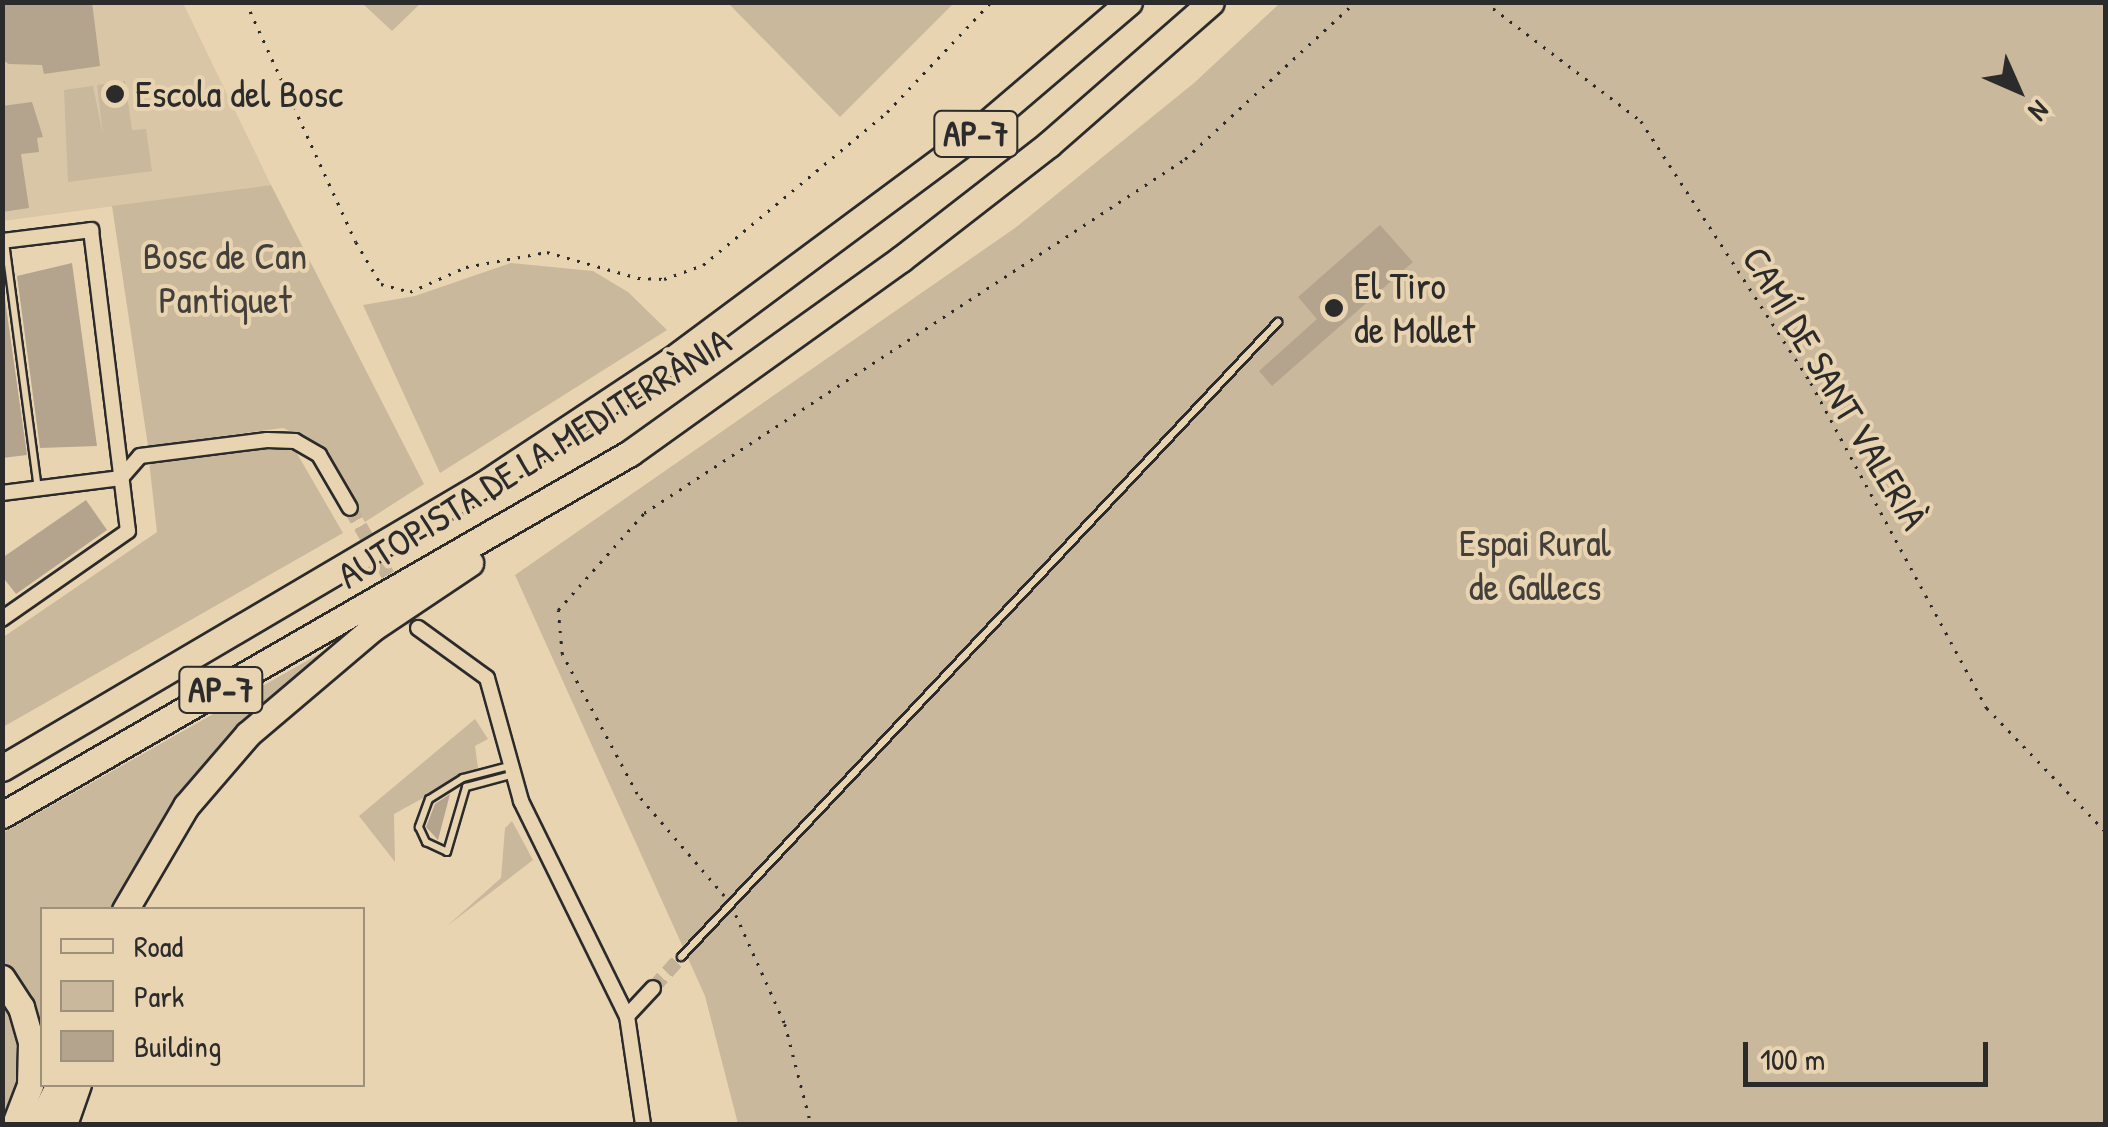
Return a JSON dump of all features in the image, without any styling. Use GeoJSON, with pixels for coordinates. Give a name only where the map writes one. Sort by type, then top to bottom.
{"type":"FeatureCollection","features":[{"type":"Feature","properties":{"kind":"highway","name":"AUTOPISTA DE LA MEDITERRÀNIA"},"geometry":{"type":"LineString","coordinates":[[2,768],[484,484],[816,256],[964,143],[1129,2]]}},
{"type":"Feature","properties":{"kind":"highway","name":"AUTOPISTA DE LA MEDITERRÀNIA"},"geometry":{"type":"LineString","coordinates":[[2,815],[443,570],[630,453],[901,259],[1049,144],[1212,2]]}},
{"type":"Feature","properties":{"kind":"highway"},"geometry":{"type":"LineString","coordinates":[[2,751],[308,574],[378,548]]}},
{"type":"Feature","properties":{"kind":"highway"},"geometry":{"type":"LineString","coordinates":[[127,907],[186,806],[248,734],[443,570]]}},
{"type":"Feature","properties":{"kind":"highway"},"geometry":{"type":"LineString","coordinates":[[2,978],[21,1007],[31,1043],[30,1085],[15,1124]]}},
{"type":"Feature","properties":{"kind":"highway"},"geometry":{"type":"LineString","coordinates":[[39,1124],[57,1087]]}},
{"type":"Feature","properties":{"kind":"highway"},"geometry":{"type":"LineString","coordinates":[[64,1124],[77,1087]]}},
{"type":"Feature","properties":{"kind":"street"},"geometry":{"type":"LineString","coordinates":[[2,619],[128,531],[90,230],[4,241]]}},
{"type":"Feature","properties":{"kind":"street"},"geometry":{"type":"LineString","coordinates":[[2,493],[121,478],[140,456],[295,441],[320,455],[350,508]]}},
{"type":"Feature","properties":{"kind":"street"},"geometry":{"type":"LineString","coordinates":[[418,628],[487,678],[503,720],[510,771],[627,1016],[643,1124]]}},
{"type":"Feature","properties":{"kind":"street"},"geometry":{"type":"LineString","coordinates":[[627,1016],[653,988]]}},
{"type":"Feature","properties":{"kind":"lane"},"geometry":{"type":"LineString","coordinates":[[4,241],[39,489]]}},
{"type":"Feature","properties":{"kind":"lane"},"geometry":{"type":"LineString","coordinates":[[680,958],[1278,322]]}},
{"type":"Feature","properties":{"kind":"lane"},"geometry":{"type":"LineString","coordinates":[[510,771],[466,787],[448,852],[426,842],[420,827],[429,799],[463,778],[510,771]]}},
{"type":"Feature","properties":{"kind":"path"},"geometry":{"type":"LineString","coordinates":[[246,2],[356,242],[381,284],[410,292],[466,267],[547,252],[638,278],[664,278],[703,265],[887,112],[991,2]]}},
{"type":"Feature","properties":{"kind":"path"},"geometry":{"type":"LineString","coordinates":[[811,1124],[784,1024],[730,903],[637,794],[562,654],[558,610],[644,513],[1185,159],[1354,2]]}},
{"type":"Feature","properties":{"kind":"path","name":"CAMÍ DE SANT VALERIÀ"},"geometry":{"type":"LineString","coordinates":[[1485,2],[1641,121],[1810,384],[1987,708],[2106,832]]}},
{"type":"Feature","properties":{"kind":"shaded area","name":"Escola del Bosc"},"geometry":{"type":"Polygon","coordinates":[[[2,3],[183,3],[271,185],[3,221],[2,3]]]}},
{"type":"Feature","properties":{"kind":"green space"},"geometry":{"type":"Polygon","coordinates":[[[362,3],[421,3],[392,31],[362,3]]]}},
{"type":"Feature","properties":{"kind":"green space"},"geometry":{"type":"Polygon","coordinates":[[[728,3],[954,3],[840,117],[728,3]]]}},
{"type":"Feature","properties":{"kind":"green space","name":"Espai Rural de Gallecs"},"geometry":{"type":"Polygon","coordinates":[[[1280,3],[2105,3],[2105,1124],[738,1124],[705,996],[515,575],[1015,228],[1194,83],[1280,3]]]}},
{"type":"Feature","properties":{"kind":"green space"},"geometry":{"type":"Polygon","coordinates":[[[125,81],[132,130],[146,129],[152,171],[68,182],[64,90],[93,86],[103,135],[97,85],[125,81]]]}},
{"type":"Feature","properties":{"kind":"green space","name":"Bosc de Can Pantiquet"},"geometry":{"type":"Polygon","coordinates":[[[271,185],[424,484],[365,522],[316,443],[283,428],[148,446],[112,206],[271,185]]]}},
{"type":"Feature","properties":{"kind":"green space"},"geometry":{"type":"Polygon","coordinates":[[[511,263],[593,271],[628,292],[667,330],[440,473],[363,305],[415,296],[511,263]]]}},
{"type":"Feature","properties":{"kind":"green space"},"geometry":{"type":"Polygon","coordinates":[[[280,446],[295,450],[343,533],[3,727],[2,638],[157,532],[149,461],[280,446]]]}},
{"type":"Feature","properties":{"kind":"green space"},"geometry":{"type":"Polygon","coordinates":[[[349,637],[236,735],[120,907],[40,907],[40,1039],[31,1004],[3,964],[3,833],[349,637]]]}},
{"type":"Feature","properties":{"kind":"green space"},"geometry":{"type":"Polygon","coordinates":[[[475,719],[488,739],[475,746],[478,768],[394,814],[395,862],[359,816],[475,719]]]}},
{"type":"Feature","properties":{"kind":"green space"},"geometry":{"type":"Polygon","coordinates":[[[512,821],[533,860],[447,926],[501,878],[505,828],[512,821]]]}},
{"type":"Feature","properties":{"kind":"green space"},"geometry":{"type":"Polygon","coordinates":[[[2,996],[14,1012],[23,1057],[17,1101],[3,1124],[2,996]]]}},
{"type":"Feature","properties":{"kind":"building"},"geometry":{"type":"Polygon","coordinates":[[[2,2],[92,2],[100,66],[44,74],[42,65],[9,64],[2,60],[2,2]]]}},
{"type":"Feature","properties":{"kind":"building"},"geometry":{"type":"Polygon","coordinates":[[[32,102],[43,137],[37,138],[39,152],[21,154],[29,208],[2,212],[2,106],[32,102]]]}},
{"type":"Feature","properties":{"kind":"building","name":"El Tiro de Mollet"},"geometry":{"type":"Polygon","coordinates":[[[1380,225],[1413,262],[1272,386],[1259,371],[1317,319],[1298,297],[1380,225]]]}},
{"type":"Feature","properties":{"kind":"building"},"geometry":{"type":"Polygon","coordinates":[[[72,263],[97,446],[40,448],[17,276],[72,263]]]}},
{"type":"Feature","properties":{"kind":"building"},"geometry":{"type":"Polygon","coordinates":[[[2,278],[27,455],[2,458],[2,278]]]}},
{"type":"Feature","properties":{"kind":"building"},"geometry":{"type":"Polygon","coordinates":[[[86,500],[107,530],[16,594],[2,576],[2,558],[86,500]]]}},
{"type":"Feature","properties":{"kind":"building"},"geometry":{"type":"Polygon","coordinates":[[[450,794],[438,840],[426,827],[435,804],[450,794]]]}},
{"type":"Feature","properties":{"kind":"tunnel"},"geometry":{"type":"LineString","coordinates":[[350,508],[418,628]]}},
{"type":"Feature","properties":{"kind":"tunnel"},"geometry":{"type":"LineString","coordinates":[[653,988],[681,957]]}},
{"type":"Feature","properties":{"kind":"place","name":"Escola del Bosc"},"geometry":{"type":"Point","coordinates":[115,94]}},
{"type":"Feature","properties":{"kind":"place","name":"El Tiro de Mollet"},"geometry":{"type":"Point","coordinates":[1334,308]}}]}
